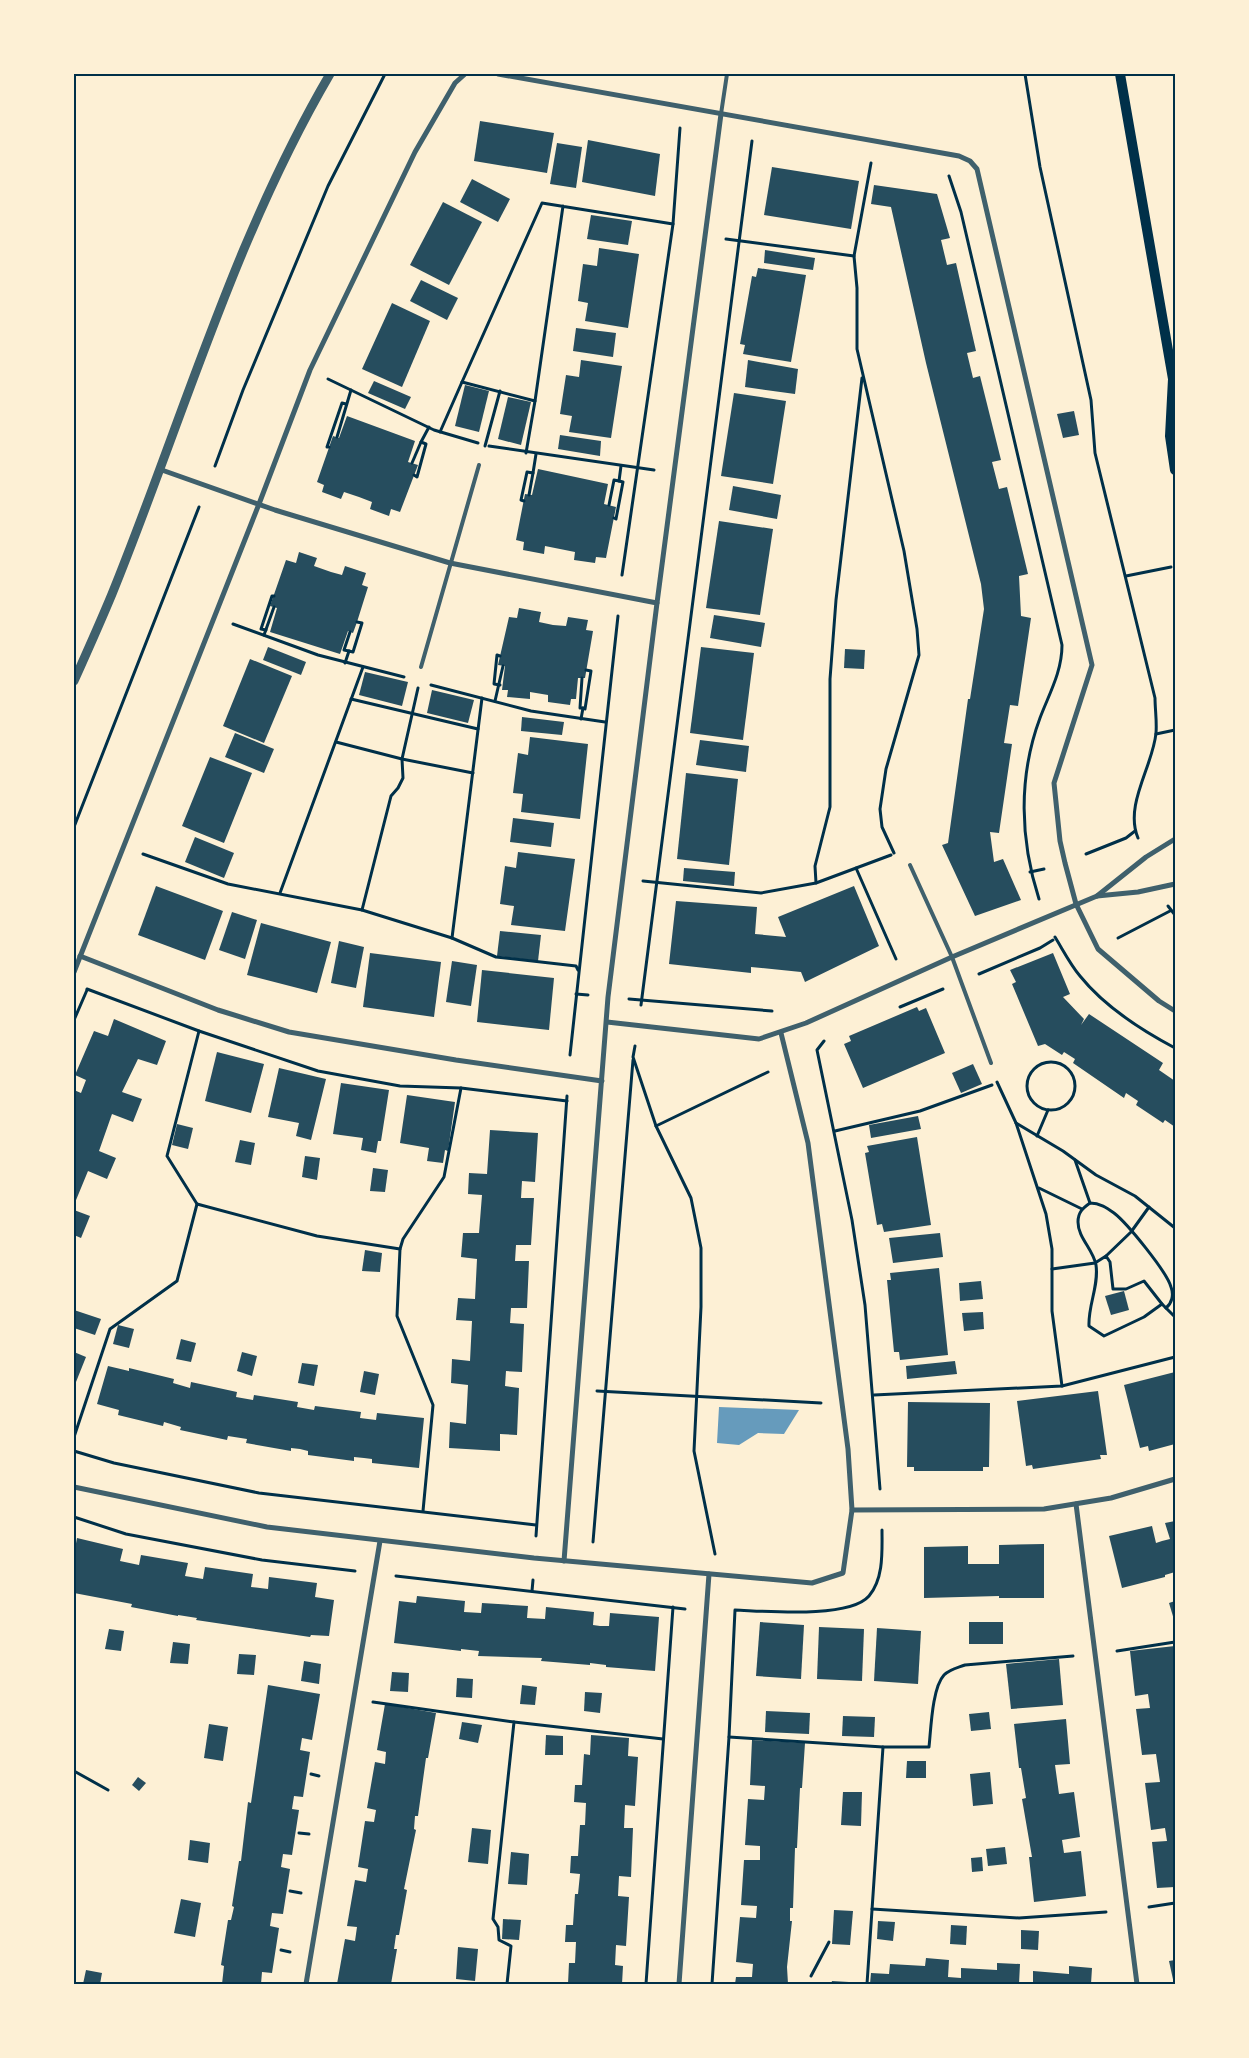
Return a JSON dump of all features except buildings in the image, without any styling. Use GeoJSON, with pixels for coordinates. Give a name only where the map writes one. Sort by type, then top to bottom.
{"type":"FeatureCollection","features":[{"type":"Feature","properties":{"kind":"main road"},"geometry":{"type":"LineString","coordinates":[[1120,74],[1174,382],[1170,436],[1175,470]]}},
{"type":"Feature","properties":{"kind":"street"},"geometry":{"type":"LineString","coordinates":[[74,681],[112,594],[240,254],[305,116],[330,74]]}},
{"type":"Feature","properties":{"kind":"street"},"geometry":{"type":"LineString","coordinates":[[74,972],[315,358],[415,152],[455,83],[465,74]]}},
{"type":"Feature","properties":{"kind":"street"},"geometry":{"type":"LineString","coordinates":[[498,74],[958,156],[970,161],[977,169],[1092,665],[1054,783],[1060,841],[1076,904],[1098,949],[1159,1001],[1175,1010]]}},
{"type":"Feature","properties":{"kind":"street"},"geometry":{"type":"LineString","coordinates":[[564,1561],[579,1389],[608,997],[721,114]]}},
{"type":"Feature","properties":{"kind":"street"},"geometry":{"type":"LineString","coordinates":[[159,470],[259,504],[450,563],[657,603]]}},
{"type":"Feature","properties":{"kind":"street"},"geometry":{"type":"LineString","coordinates":[[1097,896],[1146,857],[1175,839]]}},
{"type":"Feature","properties":{"kind":"street"},"geometry":{"type":"LineString","coordinates":[[607,1022],[759,1039],[781,1033],[952,957],[1097,896],[1138,892],[1175,884]]}},
{"type":"Feature","properties":{"kind":"street"},"geometry":{"type":"LineString","coordinates":[[80,956],[218,1010],[289,1032],[602,1081]]}},
{"type":"Feature","properties":{"kind":"street"},"geometry":{"type":"LineString","coordinates":[[74,1487],[267,1527],[380,1541],[564,1561],[812,1583],[843,1573],[852,1510],[848,1450],[808,1143],[781,1033]]}},
{"type":"Feature","properties":{"kind":"street"},"geometry":{"type":"LineString","coordinates":[[852,1510],[1044,1509],[1111,1498],[1175,1479]]}},
{"type":"Feature","properties":{"kind":"street"},"geometry":{"type":"LineString","coordinates":[[1076,1504],[1137,1984]]}},
{"type":"Feature","properties":{"kind":"street"},"geometry":{"type":"LineString","coordinates":[[306,1984],[380,1541]]}},
{"type":"Feature","properties":{"kind":"street"},"geometry":{"type":"LineString","coordinates":[[679,1984],[709,1574]]}},
{"type":"Feature","properties":{"kind":"lane"},"geometry":{"type":"LineString","coordinates":[[721,114],[727,74]]}},
{"type":"Feature","properties":{"kind":"lane"},"geometry":{"type":"LineString","coordinates":[[422,667],[479,465]]}},
{"type":"Feature","properties":{"kind":"lane"},"geometry":{"type":"LineString","coordinates":[[910,865],[952,957],[991,1063]]}},
{"type":"Feature","properties":{"kind":"path"},"geometry":{"type":"LineString","coordinates":[[74,827],[250,373],[328,186],[385,74]]}},
{"type":"Feature","properties":{"kind":"path"},"geometry":{"type":"LineString","coordinates":[[1025,74],[1040,167],[1090,400],[1095,453],[1155,698],[1156,734],[1135,815],[1135,831],[1146,857]]}},
{"type":"Feature","properties":{"kind":"path"},"geometry":{"type":"LineString","coordinates":[[592,1546],[633,1057],[657,883],[752,136],[718,131]]}},
{"type":"Feature","properties":{"kind":"path"},"geometry":{"type":"LineString","coordinates":[[872,155],[854,256],[857,288],[857,349],[904,551],[917,629],[919,655],[886,769],[880,809],[882,827],[894,854],[900,864],[910,865]]}},
{"type":"Feature","properties":{"kind":"path"},"geometry":{"type":"LineString","coordinates":[[945,170],[950,176],[961,212],[1062,645],[1060,669],[1040,719],[1029,754],[1025,791],[1023,827],[1026,848],[1040,904]]}},
{"type":"Feature","properties":{"kind":"path"},"geometry":{"type":"LineString","coordinates":[[440,432],[542,203],[673,224]]}},
{"type":"Feature","properties":{"kind":"path"},"geometry":{"type":"LineString","coordinates":[[526,453],[564,206]]}},
{"type":"Feature","properties":{"kind":"path"},"geometry":{"type":"LineString","coordinates":[[705,235],[854,256]]}},
{"type":"Feature","properties":{"kind":"path"},"geometry":{"type":"LineString","coordinates":[[322,387],[328,372]]}},
{"type":"Feature","properties":{"kind":"path"},"geometry":{"type":"LineString","coordinates":[[816,883],[815,866],[830,807],[830,679],[835,610],[862,375]]}},
{"type":"Feature","properties":{"kind":"path"},"geometry":{"type":"LineString","coordinates":[[326,378],[428,427],[485,446],[621,466],[674,471]]}},
{"type":"Feature","properties":{"kind":"path"},"geometry":{"type":"LineString","coordinates":[[462,382],[534,401]]}},
{"type":"Feature","properties":{"kind":"path"},"geometry":{"type":"LineString","coordinates":[[337,437],[351,390]]}},
{"type":"Feature","properties":{"kind":"path"},"geometry":{"type":"LineString","coordinates":[[479,465],[500,391]]}},
{"type":"Feature","properties":{"kind":"path"},"geometry":{"type":"LineString","coordinates":[[329,447],[327,447],[342,403],[346,404]]}},
{"type":"Feature","properties":{"kind":"path"},"geometry":{"type":"LineString","coordinates":[[412,464],[428,427]]}},
{"type":"Feature","properties":{"kind":"path"},"geometry":{"type":"LineString","coordinates":[[414,476],[417,477],[426,444],[421,442]]}},
{"type":"Feature","properties":{"kind":"path"},"geometry":{"type":"LineString","coordinates":[[529,495],[536,454]]}},
{"type":"Feature","properties":{"kind":"path"},"geometry":{"type":"LineString","coordinates":[[619,481],[621,466]]}},
{"type":"Feature","properties":{"kind":"path"},"geometry":{"type":"LineString","coordinates":[[524,501],[521,500],[528,472],[533,473]]}},
{"type":"Feature","properties":{"kind":"path"},"geometry":{"type":"LineString","coordinates":[[609,506],[614,480],[623,482],[616,519],[614,518]]}},
{"type":"Feature","properties":{"kind":"path"},"geometry":{"type":"LineString","coordinates":[[1126,576],[1170,567]]}},
{"type":"Feature","properties":{"kind":"path"},"geometry":{"type":"LineString","coordinates":[[266,630],[261,629],[272,596],[274,596]]}},
{"type":"Feature","properties":{"kind":"path"},"geometry":{"type":"LineString","coordinates":[[264,635],[274,607]]}},
{"type":"Feature","properties":{"kind":"path"},"geometry":{"type":"LineString","coordinates":[[230,623],[234,614]]}},
{"type":"Feature","properties":{"kind":"path"},"geometry":{"type":"LineString","coordinates":[[350,632],[344,650],[353,652],[362,623],[357,622]]}},
{"type":"Feature","properties":{"kind":"path"},"geometry":{"type":"LineString","coordinates":[[345,663],[348,651]]}},
{"type":"Feature","properties":{"kind":"path"},"geometry":{"type":"LineString","coordinates":[[500,656],[497,655],[494,684],[500,685]]}},
{"type":"Feature","properties":{"kind":"path"},"geometry":{"type":"LineString","coordinates":[[495,701],[503,666]]}},
{"type":"Feature","properties":{"kind":"path"},"geometry":{"type":"LineString","coordinates":[[280,893],[363,667]]}},
{"type":"Feature","properties":{"kind":"path"},"geometry":{"type":"LineString","coordinates":[[581,719],[583,708],[585,709],[591,671],[586,670]]}},
{"type":"Feature","properties":{"kind":"path"},"geometry":{"type":"LineString","coordinates":[[582,678],[580,708],[583,708]]}},
{"type":"Feature","properties":{"kind":"path"},"geometry":{"type":"LineString","coordinates":[[362,910],[391,796],[404,778],[402,759],[420,682]]}},
{"type":"Feature","properties":{"kind":"path"},"geometry":{"type":"LineString","coordinates":[[452,938],[482,698]]}},
{"type":"Feature","properties":{"kind":"path"},"geometry":{"type":"LineString","coordinates":[[352,699],[478,730]]}},
{"type":"Feature","properties":{"kind":"path"},"geometry":{"type":"LineString","coordinates":[[1156,734],[1175,730]]}},
{"type":"Feature","properties":{"kind":"path"},"geometry":{"type":"LineString","coordinates":[[336,742],[402,759],[473,773]]}},
{"type":"Feature","properties":{"kind":"path"},"geometry":{"type":"LineString","coordinates":[[140,863],[147,845]]}},
{"type":"Feature","properties":{"kind":"path"},"geometry":{"type":"LineString","coordinates":[[120,855],[144,854],[228,884],[362,910],[452,938],[496,957],[576,966],[578,970]]}},
{"type":"Feature","properties":{"kind":"path"},"geometry":{"type":"LineString","coordinates":[[623,880],[761,893],[816,883],[894,854]]}},
{"type":"Feature","properties":{"kind":"path"},"geometry":{"type":"LineString","coordinates":[[856,868],[899,965]]}},
{"type":"Feature","properties":{"kind":"path"},"geometry":{"type":"LineString","coordinates":[[1160,886],[1170,911],[1175,915]]}},
{"type":"Feature","properties":{"kind":"path"},"geometry":{"type":"LineString","coordinates":[[74,1020],[99,964]]}},
{"type":"Feature","properties":{"kind":"path"},"geometry":{"type":"LineString","coordinates":[[199,1031],[167,1156],[197,1204],[317,1236],[400,1249]]}},
{"type":"Feature","properties":{"kind":"path"},"geometry":{"type":"LineString","coordinates":[[633,1057],[656,1126],[691,1198],[701,1248],[698,1397],[694,1451],[715,1553],[709,1574]]}},
{"type":"Feature","properties":{"kind":"path"},"geometry":{"type":"LineString","coordinates":[[656,1126],[788,1062]]}},
{"type":"Feature","properties":{"kind":"path"},"geometry":{"type":"LineString","coordinates":[[1058,1062],[1073,1075],[1075,1089],[1072,1099],[1065,1106],[1048,1110],[1033,1103],[1028,1095],[1027,1080],[1038,1064],[1058,1062]]}},
{"type":"Feature","properties":{"kind":"path"},"geometry":{"type":"LineString","coordinates":[[534,1558],[559,1225],[567,1077]]}},
{"type":"Feature","properties":{"kind":"path"},"geometry":{"type":"LineString","coordinates":[[835,1131],[920,1111],[997,1083],[1016,1123],[1038,1188],[1047,1223],[1052,1269],[1052,1311],[1062,1386]]}},
{"type":"Feature","properties":{"kind":"path"},"geometry":{"type":"LineString","coordinates":[[423,1511],[433,1405],[397,1316],[400,1249],[403,1239],[444,1177],[461,1088]]}},
{"type":"Feature","properties":{"kind":"path"},"geometry":{"type":"LineString","coordinates":[[1037,1136],[1048,1110]]}},
{"type":"Feature","properties":{"kind":"path"},"geometry":{"type":"LineString","coordinates":[[1016,1123],[1149,1207],[1175,1228]]}},
{"type":"Feature","properties":{"kind":"path"},"geometry":{"type":"LineString","coordinates":[[1075,1160],[1090,1203]]}},
{"type":"Feature","properties":{"kind":"path"},"geometry":{"type":"LineString","coordinates":[[1038,1188],[1082,1209]]}},
{"type":"Feature","properties":{"kind":"path"},"geometry":{"type":"LineString","coordinates":[[1162,1304],[1144,1317],[1104,1336],[1089,1326],[1089,1311],[1096,1283],[1095,1263],[1079,1231],[1079,1215],[1082,1209],[1090,1203],[1102,1205],[1116,1215],[1131,1232],[1171,1286],[1172,1300],[1166,1308]]}},
{"type":"Feature","properties":{"kind":"path"},"geometry":{"type":"LineString","coordinates":[[74,1437],[110,1329],[177,1281],[197,1204]]}},
{"type":"Feature","properties":{"kind":"path"},"geometry":{"type":"LineString","coordinates":[[1052,1269],[1095,1263],[1106,1256],[1131,1232],[1149,1207]]}},
{"type":"Feature","properties":{"kind":"path"},"geometry":{"type":"LineString","coordinates":[[1106,1256],[1110,1262],[1113,1288],[1126,1289],[1144,1281],[1175,1317]]}},
{"type":"Feature","properties":{"kind":"path"},"geometry":{"type":"LineString","coordinates":[[874,1396],[1062,1386],[1175,1357]]}},
{"type":"Feature","properties":{"kind":"path"},"geometry":{"type":"LineString","coordinates":[[579,1389],[842,1404]]}},
{"type":"Feature","properties":{"kind":"path"},"geometry":{"type":"LineString","coordinates":[[74,1451],[114,1463],[259,1493],[536,1524]]}},
{"type":"Feature","properties":{"kind":"path"},"geometry":{"type":"LineString","coordinates":[[74,1517],[126,1534],[262,1560],[673,1607],[735,1610]]}},
{"type":"Feature","properties":{"kind":"path"},"geometry":{"type":"LineString","coordinates":[[646,1984],[673,1607]]}},
{"type":"Feature","properties":{"kind":"path"},"geometry":{"type":"LineString","coordinates":[[729,1737],[883,1747],[929,1747],[935,1699],[942,1677],[950,1670],[965,1665],[1096,1654],[1175,1642]]}},
{"type":"Feature","properties":{"kind":"path"},"geometry":{"type":"LineString","coordinates":[[353,1699],[514,1722],[663,1739]]}},
{"type":"Feature","properties":{"kind":"path"},"geometry":{"type":"LineString","coordinates":[[508,1984],[511,1946],[498,1940],[498,1927],[493,1919],[514,1722]]}},
{"type":"Feature","properties":{"kind":"path"},"geometry":{"type":"LineString","coordinates":[[867,1984],[883,1747]]}},
{"type":"Feature","properties":{"kind":"path"},"geometry":{"type":"LineString","coordinates":[[74,1771],[108,1790]]}},
{"type":"Feature","properties":{"kind":"path"},"geometry":{"type":"LineString","coordinates":[[872,1909],[1019,1918],[1127,1911]]}},
{"type":"Feature","properties":{"kind":"path"},"geometry":{"type":"LineString","coordinates":[[811,1976],[829,1942]]}},
{"type":"Feature","properties":{"kind":"water"},"geometry":{"type":"Polygon","coordinates":[[[719,1407],[799,1410],[784,1434],[758,1433],[739,1445],[717,1443],[719,1407]]]}}]}
